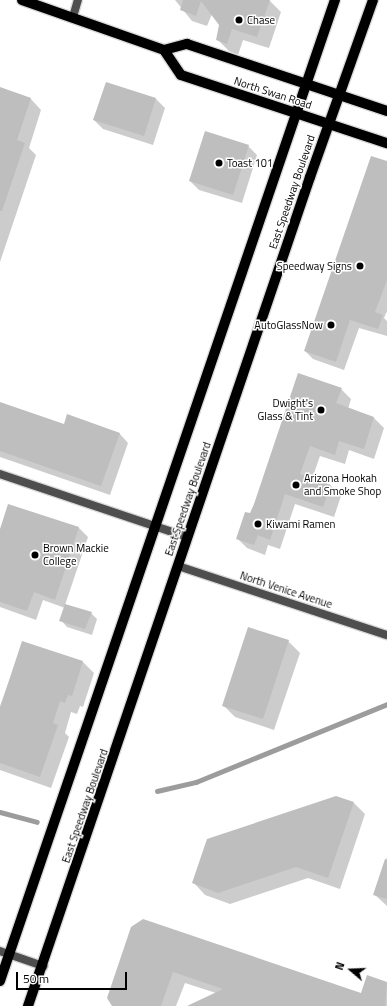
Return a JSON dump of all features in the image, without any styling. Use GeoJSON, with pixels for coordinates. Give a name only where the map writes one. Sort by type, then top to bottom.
{"type":"FeatureCollection","features":[{"type":"Feature","properties":{"kind":"main road"},"geometry":{"type":"LineString","coordinates":[[22,0],[164,50]]}},
{"type":"Feature","properties":{"kind":"main road","name":"East Speedway Boulevard"},"geometry":{"type":"LineString","coordinates":[[0,981],[4,953],[154,526],[335,0]]}},
{"type":"Feature","properties":{"kind":"main road","name":"East Speedway Boulevard"},"geometry":{"type":"LineString","coordinates":[[28,1006],[43,966],[328,124],[373,0]]}},
{"type":"Feature","properties":{"kind":"main road","name":"North Swan Road"},"geometry":{"type":"LineString","coordinates":[[387,111],[187,44],[164,50],[181,75],[387,143]]}},
{"type":"Feature","properties":{"kind":"street"},"geometry":{"type":"LineString","coordinates":[[73,17],[78,0]]}},
{"type":"Feature","properties":{"kind":"street"},"geometry":{"type":"LineString","coordinates":[[0,474],[187,537]]}},
{"type":"Feature","properties":{"kind":"street","name":"North Venice Avenue"},"geometry":{"type":"LineString","coordinates":[[178,566],[387,635]]}},
{"type":"Feature","properties":{"kind":"street"},"geometry":{"type":"LineString","coordinates":[[4,953],[43,966]]}},
{"type":"Feature","properties":{"kind":"building","name":"Chase"},"geometry":{"type":"Polygon","coordinates":[[[183,0],[270,0],[257,37],[232,29],[227,44],[216,40],[219,25],[201,1],[196,16],[180,10],[183,0]]]}},
{"type":"Feature","properties":{"kind":"building"},"geometry":{"type":"Polygon","coordinates":[[[106,82],[156,98],[144,136],[93,120],[106,82]]]}},
{"type":"Feature","properties":{"kind":"building"},"geometry":{"type":"Polygon","coordinates":[[[0,87],[31,98],[17,140],[25,143],[2,211],[0,211],[0,87]]]}},
{"type":"Feature","properties":{"kind":"building","name":"Toast 101"},"geometry":{"type":"Polygon","coordinates":[[[205,131],[249,145],[233,195],[189,181],[205,131]]]}},
{"type":"Feature","properties":{"kind":"building"},"geometry":{"type":"Polygon","coordinates":[[[371,156],[387,161],[387,280],[375,312],[383,315],[378,329],[350,320],[336,362],[304,351],[371,156]]]}},
{"type":"Feature","properties":{"kind":"building"},"geometry":{"type":"Polygon","coordinates":[[[298,373],[342,388],[336,403],[374,417],[364,449],[339,441],[335,455],[310,446],[300,474],[331,485],[323,507],[285,494],[270,540],[258,535],[254,545],[236,539],[245,512],[250,513],[254,504],[298,373]]]}},
{"type":"Feature","properties":{"kind":"building"},"geometry":{"type":"Polygon","coordinates":[[[0,402],[64,424],[67,414],[120,433],[101,486],[0,451],[0,402]]]}},
{"type":"Feature","properties":{"kind":"building","name":"Brown Mackie College"},"geometry":{"type":"Polygon","coordinates":[[[8,504],[79,527],[55,600],[34,592],[27,611],[0,602],[0,529],[8,504]]]}},
{"type":"Feature","properties":{"kind":"building"},"geometry":{"type":"Polygon","coordinates":[[[65,604],[92,612],[85,629],[59,621],[65,604]]]}},
{"type":"Feature","properties":{"kind":"building"},"geometry":{"type":"Polygon","coordinates":[[[248,627],[289,640],[263,719],[222,706],[248,627]]]}},
{"type":"Feature","properties":{"kind":"building"},"geometry":{"type":"Polygon","coordinates":[[[22,641],[83,661],[72,696],[68,695],[65,703],[60,701],[53,723],[58,725],[40,777],[0,763],[0,708],[22,641]]]}},
{"type":"Feature","properties":{"kind":"building"},"geometry":{"type":"Polygon","coordinates":[[[336,796],[354,802],[328,878],[296,867],[218,893],[192,883],[207,839],[336,796]]]}},
{"type":"Feature","properties":{"kind":"building"},"geometry":{"type":"Polygon","coordinates":[[[385,859],[387,860],[387,899],[373,895],[385,859]]]}},
{"type":"Feature","properties":{"kind":"building"},"geometry":{"type":"Polygon","coordinates":[[[143,919],[361,993],[367,975],[387,982],[385,1006],[187,1006],[223,989],[173,972],[161,1006],[112,1006],[107,998],[131,927],[143,919]]]}},
{"type":"Feature","properties":{"kind":"waterway"},"geometry":{"type":"LineString","coordinates":[[157,791],[196,782],[387,704]]}},
{"type":"Feature","properties":{"kind":"waterway"},"geometry":{"type":"LineString","coordinates":[[0,812],[37,822]]}},
{"type":"Feature","properties":{"kind":"place","name":"Chase"},"geometry":{"type":"Point","coordinates":[239,20]}},
{"type":"Feature","properties":{"kind":"place","name":"Toast 101"},"geometry":{"type":"Point","coordinates":[219,163]}},
{"type":"Feature","properties":{"kind":"place","name":"Speedway Signs"},"geometry":{"type":"Point","coordinates":[360,266]}},
{"type":"Feature","properties":{"kind":"place","name":"AutoGlassNow"},"geometry":{"type":"Point","coordinates":[331,325]}},
{"type":"Feature","properties":{"kind":"place","name":"Dwight's Glass & Tint"},"geometry":{"type":"Point","coordinates":[321,410]}},
{"type":"Feature","properties":{"kind":"place","name":"Arizona Hookah and Smoke Shop"},"geometry":{"type":"Point","coordinates":[296,485]}},
{"type":"Feature","properties":{"kind":"place","name":"Kiwami Ramen"},"geometry":{"type":"Point","coordinates":[258,524]}},
{"type":"Feature","properties":{"kind":"place","name":"Brown Mackie College"},"geometry":{"type":"Point","coordinates":[35,555]}}]}
